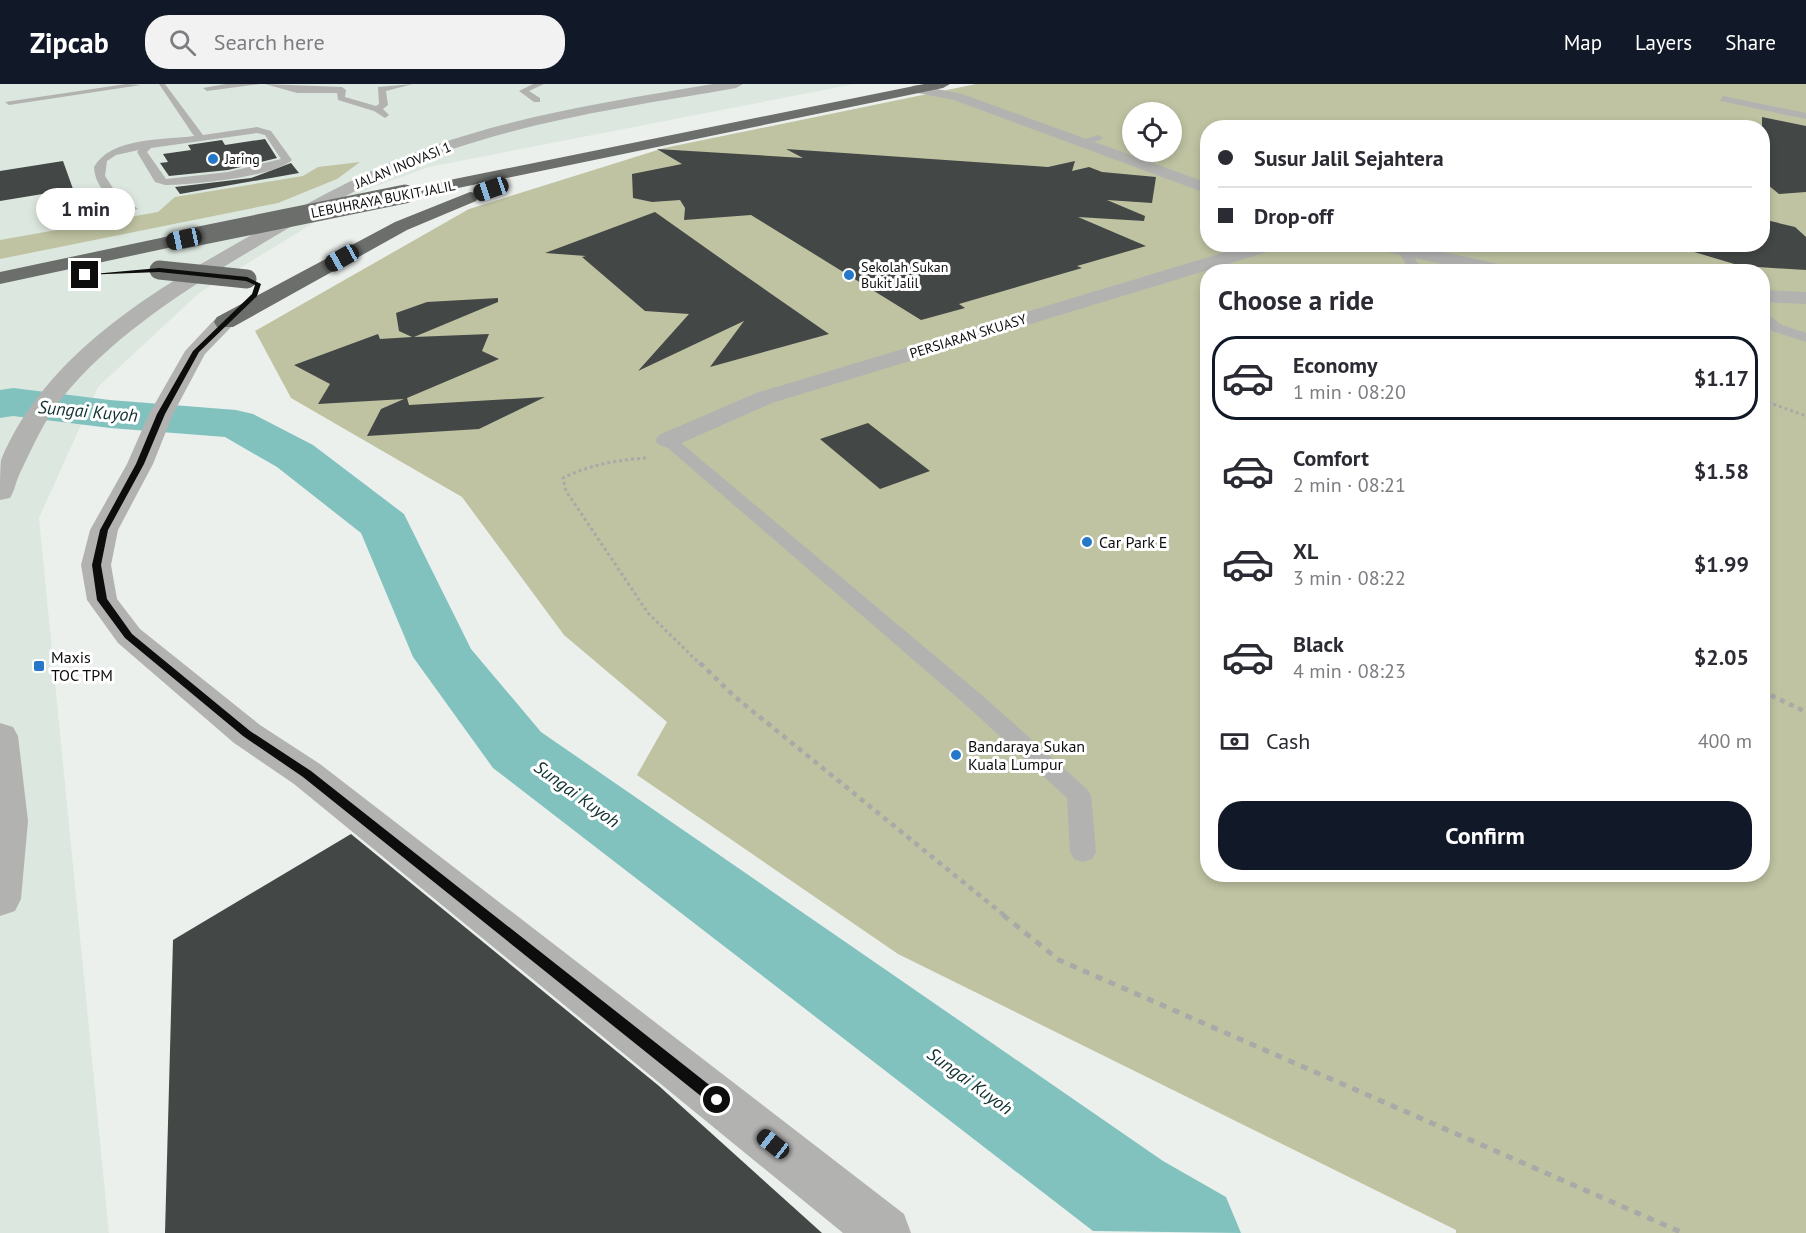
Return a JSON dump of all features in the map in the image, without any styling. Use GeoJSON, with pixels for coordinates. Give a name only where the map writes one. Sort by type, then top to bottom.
{"type":"FeatureCollection","features":[{"type":"Feature","properties":{"kind":"highway","name":"LEBUHRAYA BUKIT JALIL"},"geometry":{"type":"LineString","coordinates":[[0,269],[181,235],[911,87],[943,84]]}},
{"type":"Feature","properties":{"kind":"highway","name":"LEBUHRAYA BUKIT JALIL"},"geometry":{"type":"LineString","coordinates":[[402,190],[562,164],[911,87]]}},
{"type":"Feature","properties":{"kind":"highway"},"geometry":{"type":"LineString","coordinates":[[225,322],[400,226],[447,205],[562,164]]}},
{"type":"Feature","properties":{"kind":"highway","name":"LEBUHRAYA BUKIT JALIL"},"geometry":{"type":"LineString","coordinates":[[0,278],[181,235]]}},
{"type":"Feature","properties":{"kind":"highway"},"geometry":{"type":"LineString","coordinates":[[0,290],[130,270],[159,270],[247,279],[258,284],[254,295],[225,322]]}},
{"type":"Feature","properties":{"kind":"street","name":"JALAN INOVASI 1"},"geometry":{"type":"LineString","coordinates":[[1,487],[53,393],[136,315],[206,269],[344,189],[440,148],[509,128],[735,84]]}},
{"type":"Feature","properties":{"kind":"street"},"geometry":{"type":"LineString","coordinates":[[972,86],[974,90],[985,96],[1122,147]]}},
{"type":"Feature","properties":{"kind":"street"},"geometry":{"type":"LineString","coordinates":[[911,87],[957,97],[1200,186]]}},
{"type":"Feature","properties":{"kind":"street"},"geometry":{"type":"LineString","coordinates":[[633,89],[651,99]]}},
{"type":"Feature","properties":{"kind":"street"},"geometry":{"type":"LineString","coordinates":[[1162,162],[1200,176]]}},
{"type":"Feature","properties":{"kind":"street","name":"PERSIARAN SKUASY"},"geometry":{"type":"LineString","coordinates":[[1207,264],[1247,252]]}},
{"type":"Feature","properties":{"kind":"street"},"geometry":{"type":"LineString","coordinates":[[1405,252],[1467,264]]}},
{"type":"Feature","properties":{"kind":"street","name":"PERSIARAN SKUASY"},"geometry":{"type":"LineString","coordinates":[[668,440],[764,398],[1200,266]]}},
{"type":"Feature","properties":{"kind":"street"},"geometry":{"type":"LineString","coordinates":[[1770,296],[1806,298]]}},
{"type":"Feature","properties":{"kind":"street"},"geometry":{"type":"LineString","coordinates":[[225,322],[196,351],[161,414],[140,464],[104,530],[96,565],[102,600],[129,636],[247,734],[307,774],[885,1233]]}},
{"type":"Feature","properties":{"kind":"street"},"geometry":{"type":"LineString","coordinates":[[0,736],[9,821],[0,899]]}},
{"type":"Feature","properties":{"kind":"lane"},"geometry":{"type":"LineString","coordinates":[[9,102],[142,85],[172,84]]}},
{"type":"Feature","properties":{"kind":"lane"},"geometry":{"type":"LineString","coordinates":[[207,88],[256,84]]}},
{"type":"Feature","properties":{"kind":"lane"},"geometry":{"type":"LineString","coordinates":[[269,84],[297,90],[347,90],[340,98],[377,109],[387,117]]}},
{"type":"Feature","properties":{"kind":"lane"},"geometry":{"type":"LineString","coordinates":[[377,109],[384,105],[376,89],[409,84]]}},
{"type":"Feature","properties":{"kind":"lane"},"geometry":{"type":"LineString","coordinates":[[537,100],[523,91],[540,84]]}},
{"type":"Feature","properties":{"kind":"lane"},"geometry":{"type":"LineString","coordinates":[[162,86],[200,137]]}},
{"type":"Feature","properties":{"kind":"lane"},"geometry":{"type":"LineString","coordinates":[[1723,99],[1806,116]]}},
{"type":"Feature","properties":{"kind":"lane"},"geometry":{"type":"LineString","coordinates":[[132,209],[110,194],[102,182],[99,162],[113,152],[143,144],[248,130],[263,131],[287,160],[261,169],[165,182],[159,180],[142,153],[143,144]]}},
{"type":"Feature","properties":{"kind":"lane"},"geometry":{"type":"LineString","coordinates":[[1080,142],[1098,138]]}},
{"type":"Feature","properties":{"kind":"lane"},"geometry":{"type":"LineString","coordinates":[[1405,252],[1412,264]]}},
{"type":"Feature","properties":{"kind":"lane"},"geometry":{"type":"LineString","coordinates":[[1770,321],[1777,328],[1806,338]]}},
{"type":"Feature","properties":{"kind":"lane"},"geometry":{"type":"LineString","coordinates":[[668,440],[700,471],[976,702],[1079,795],[1083,852]]}},
{"type":"Feature","properties":{"kind":"path"},"geometry":{"type":"LineString","coordinates":[[1770,403],[1806,416]]}},
{"type":"Feature","properties":{"kind":"path"},"geometry":{"type":"LineString","coordinates":[[649,458],[607,463],[577,471],[563,478],[566,491],[648,613],[734,696],[1059,960],[1683,1233]]}},
{"type":"Feature","properties":{"kind":"path"},"geometry":{"type":"LineString","coordinates":[[1770,695],[1806,712]]}},
{"type":"Feature","properties":{"kind":"shaded area"},"geometry":{"type":"Polygon","coordinates":[[[0,84],[855,84],[429,167],[371,188],[199,293],[98,387],[39,518],[109,1233],[0,1233],[0,84]]]}},
{"type":"Feature","properties":{"kind":"green space","name":"Bandaraya Sukan Kuala Lumpur"},"geometry":{"type":"Polygon","coordinates":[[[976,84],[1806,84],[1806,1233],[1456,1233],[1456,1230],[898,954],[637,775],[667,722],[564,635],[462,497],[291,398],[255,331],[469,209],[664,148],[976,84]]]}},
{"type":"Feature","properties":{"kind":"green space"},"geometry":{"type":"Polygon","coordinates":[[[360,162],[337,179],[278,203],[0,259],[0,240],[158,212],[175,197],[303,176],[318,167],[360,162]]]}},
{"type":"Feature","properties":{"kind":"building"},"geometry":{"type":"Polygon","coordinates":[[[1762,117],[1806,126],[1806,192],[1779,194],[1770,187],[1770,120],[1762,120],[1762,117]]]}},
{"type":"Feature","properties":{"kind":"building","name":"Jaring"},"geometry":{"type":"Polygon","coordinates":[[[265,139],[277,158],[228,170],[169,176],[160,163],[168,162],[163,154],[191,150],[188,145],[222,140],[225,145],[265,139]]]}},
{"type":"Feature","properties":{"kind":"building"},"geometry":{"type":"Polygon","coordinates":[[[657,149],[803,158],[786,149],[1048,167],[1075,161],[1072,171],[1089,167],[1102,172],[1156,177],[1152,203],[1107,200],[1145,216],[1144,221],[1078,217],[1146,246],[1077,266],[1082,268],[959,304],[965,308],[921,320],[751,215],[684,220],[685,208],[680,200],[652,202],[633,198],[632,174],[682,164],[657,149]]]}},
{"type":"Feature","properties":{"kind":"building"},"geometry":{"type":"Polygon","coordinates":[[[63,161],[73,189],[0,201],[0,171],[63,161]]]}},
{"type":"Feature","properties":{"kind":"building"},"geometry":{"type":"Polygon","coordinates":[[[291,163],[299,173],[180,194],[175,187],[251,178],[291,163]]]}},
{"type":"Feature","properties":{"kind":"building"},"geometry":{"type":"Polygon","coordinates":[[[655,212],[829,334],[710,367],[744,321],[638,371],[689,314],[645,311],[582,257],[586,256],[545,253],[655,212]]]}},
{"type":"Feature","properties":{"kind":"building"},"geometry":{"type":"Polygon","coordinates":[[[1770,221],[1795,227],[1806,237],[1806,270],[1770,268],[1770,264],[1734,264],[1694,252],[1770,252],[1770,221]]]}},
{"type":"Feature","properties":{"kind":"building"},"geometry":{"type":"Polygon","coordinates":[[[498,298],[498,302],[414,337],[489,334],[482,351],[499,359],[407,398],[409,405],[545,397],[479,429],[367,436],[381,409],[404,399],[318,404],[330,384],[294,365],[378,334],[380,339],[412,337],[399,331],[396,313],[427,302],[498,298]]]}},
{"type":"Feature","properties":{"kind":"building"},"geometry":{"type":"Polygon","coordinates":[[[868,423],[930,471],[880,489],[820,439],[868,423]]]}},
{"type":"Feature","properties":{"kind":"building"},"geometry":{"type":"Polygon","coordinates":[[[351,834],[659,1086],[822,1233],[165,1233],[173,940],[351,834]]]}},
{"type":"Feature","properties":{"kind":"waterway","name":"Sungai Kuyoh"},"geometry":{"type":"LineString","coordinates":[[0,404],[13,402],[110,414],[236,424],[295,456],[385,525],[444,657],[517,750],[1128,1196],[1190,1233]]}},
{"type":"Feature","properties":{"kind":"place","name":"Jaring"},"geometry":{"type":"Point","coordinates":[213,159]}},
{"type":"Feature","properties":{"kind":"place","name":"Sekolah Sukan Bukit Jalil"},"geometry":{"type":"Point","coordinates":[849,275]}},
{"type":"Feature","properties":{"kind":"place","name":"Car Park E"},"geometry":{"type":"Point","coordinates":[1087,542]}},
{"type":"Feature","properties":{"kind":"place","name":"Maxis TOC TPM"},"geometry":{"type":"Point","coordinates":[39,666]}},
{"type":"Feature","properties":{"kind":"place","name":"Bandaraya Sukan Kuala Lumpur"},"geometry":{"type":"Point","coordinates":[956,755]}},
{"type":"Feature","properties":{"kind":"route"},"geometry":{"type":"LineString","coordinates":[[85,275],[159,270],[247,279],[258,284],[254,295],[196,351],[161,414],[140,464],[104,530],[96,565],[102,600],[129,636],[247,734],[307,774],[717,1100]]}}]}
